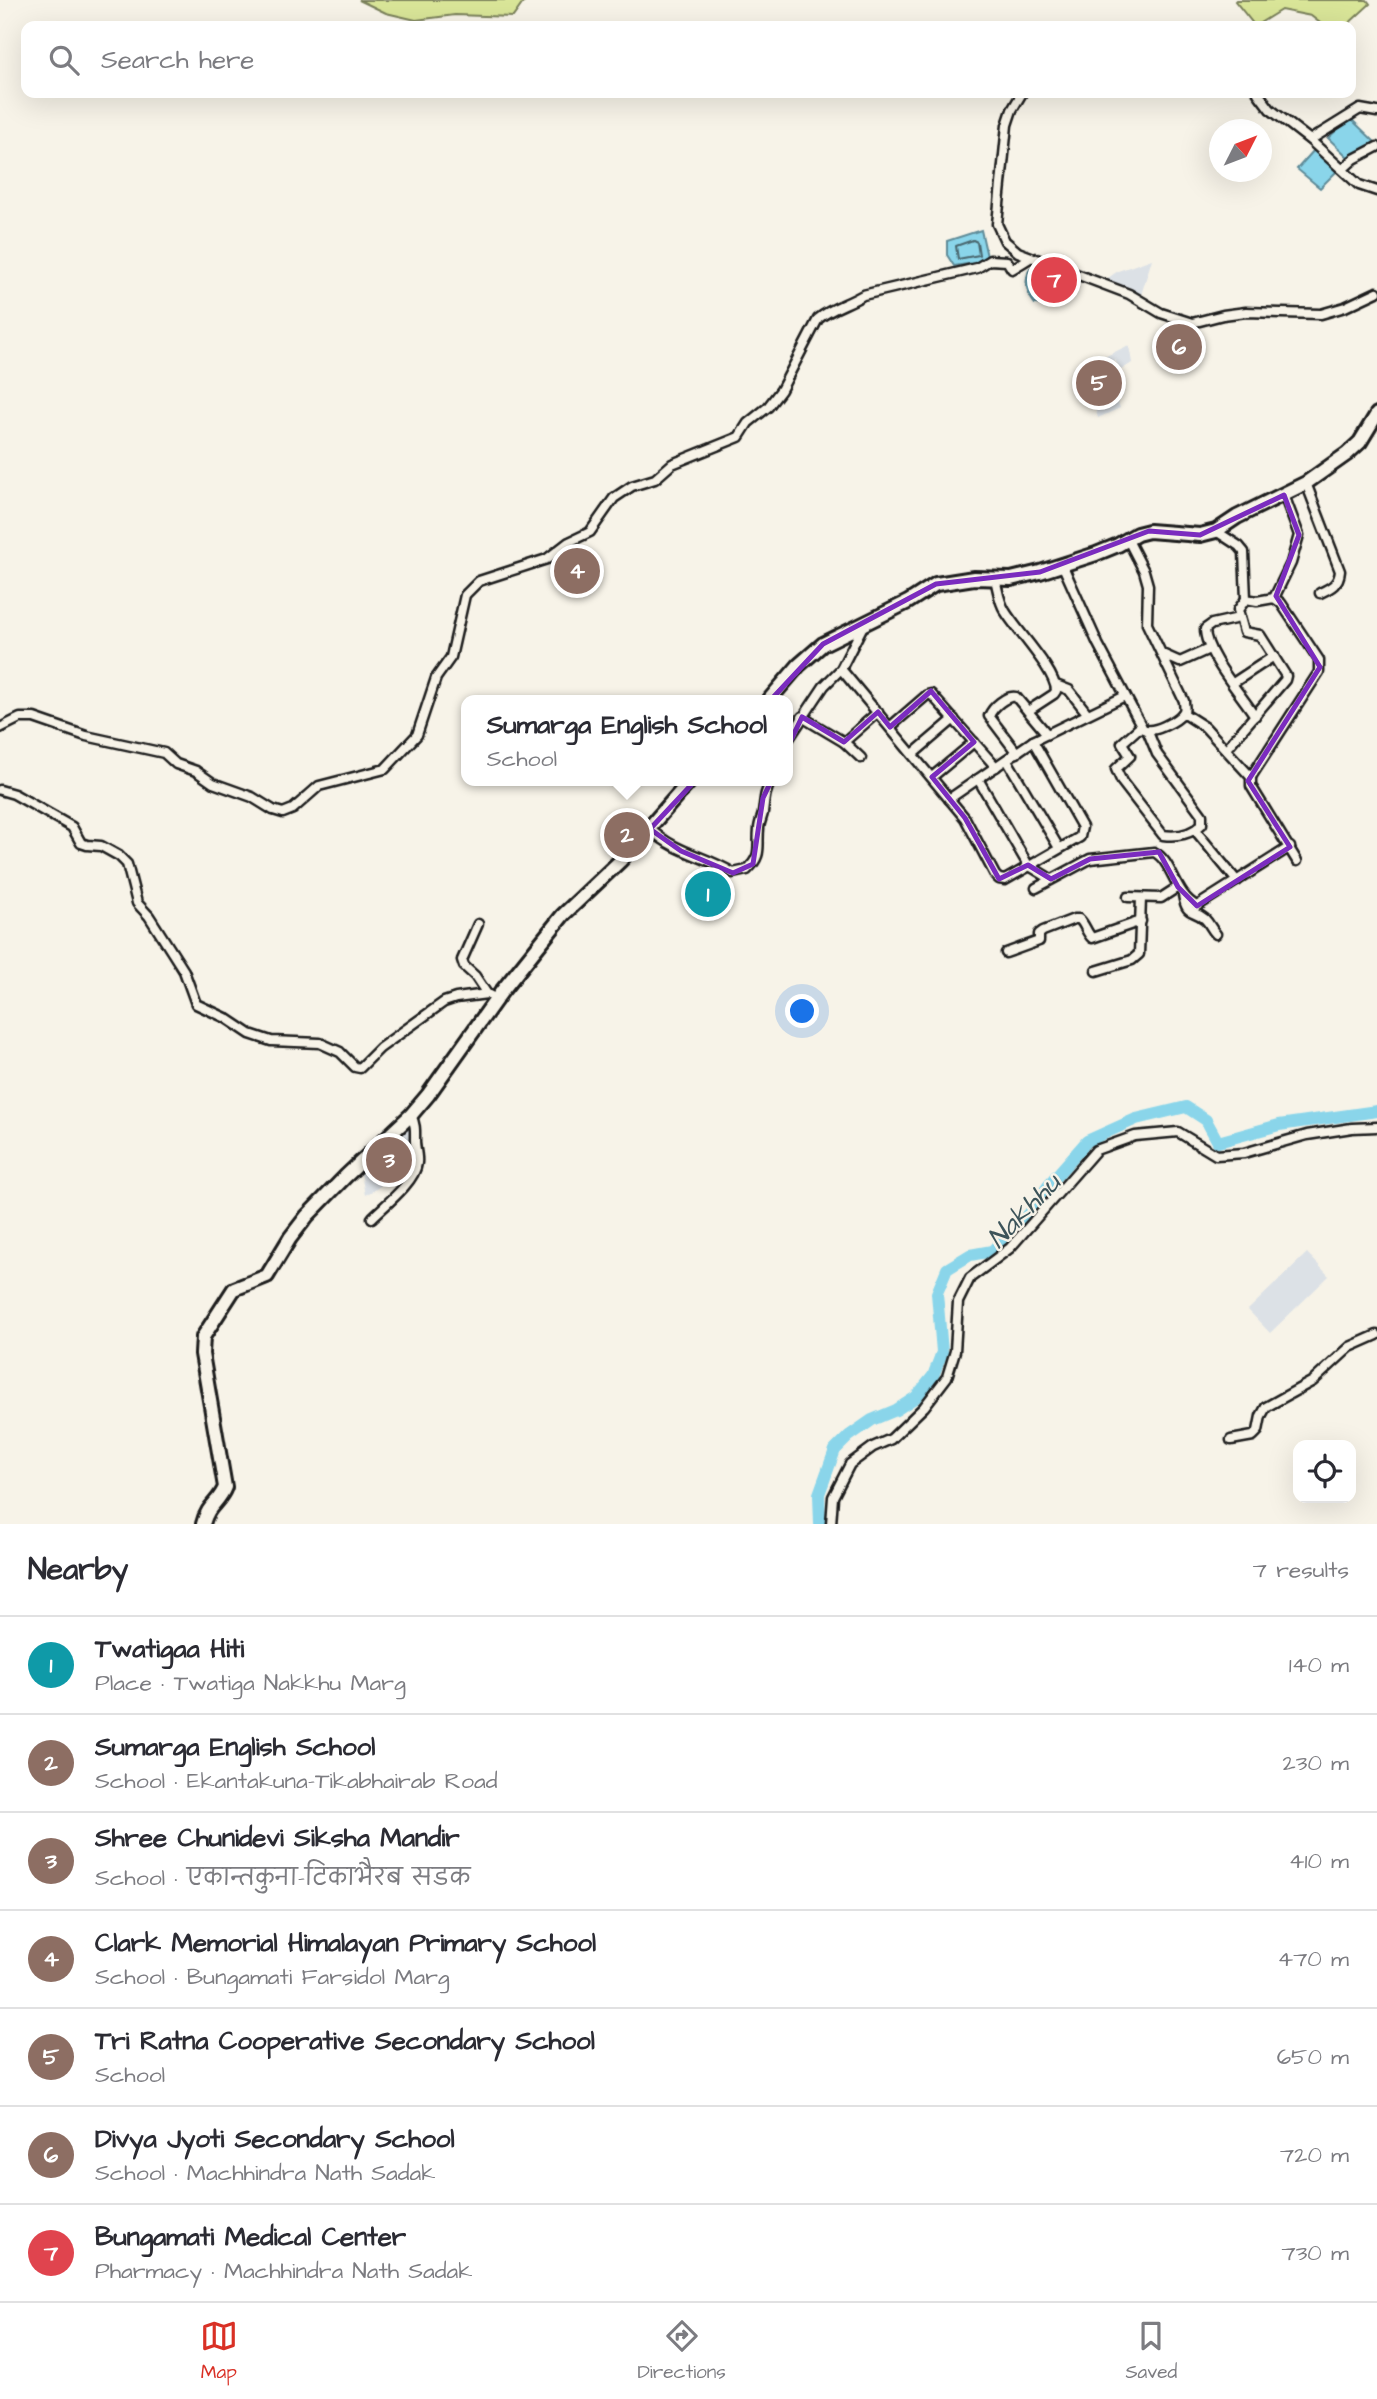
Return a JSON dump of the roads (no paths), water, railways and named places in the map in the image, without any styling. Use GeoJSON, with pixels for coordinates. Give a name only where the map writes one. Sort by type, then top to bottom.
{"type":"FeatureCollection","features":[{"type":"Feature","properties":{"kind":"main road"},"geometry":{"type":"LineString","coordinates":[[773,695],[799,665],[823,644],[908,602],[936,584],[974,578],[1011,579],[1096,554],[1149,531],[1199,535],[1216,531],[1237,517],[1306,483],[1347,454],[1360,442],[1377,414]]}},
{"type":"Feature","properties":{"kind":"main road"},"geometry":{"type":"LineString","coordinates":[[202,1524],[207,1510],[220,1498],[225,1487],[202,1353],[203,1337],[234,1289],[267,1276],[307,1216],[411,1115],[460,1053],[495,995],[563,915],[620,861],[687,786]]}},
{"type":"Feature","properties":{"kind":"street"},"geometry":{"type":"LineString","coordinates":[[1019,98],[1007,125],[997,224],[1005,241],[1018,252],[1129,295],[1161,313],[1192,323],[1246,312],[1321,314],[1345,307],[1377,292]]}},
{"type":"Feature","properties":{"kind":"street"},"geometry":{"type":"LineString","coordinates":[[1262,98],[1270,109],[1310,140],[1359,185],[1377,191]]}},
{"type":"Feature","properties":{"kind":"street"},"geometry":{"type":"LineString","coordinates":[[1310,140],[1360,109],[1377,112]]}},
{"type":"Feature","properties":{"kind":"street"},"geometry":{"type":"LineString","coordinates":[[1343,169],[1354,159],[1377,147]]}},
{"type":"Feature","properties":{"kind":"street"},"geometry":{"type":"LineString","coordinates":[[0,728],[20,718],[34,718],[86,736],[164,753],[176,764],[196,771],[213,783],[252,797],[272,810],[283,813],[293,809],[319,786],[385,769],[417,735],[436,678],[452,657],[465,595],[479,580],[547,559],[569,542],[590,533],[614,498],[632,486],[655,479],[672,464],[739,437],[748,423],[768,407],[781,390],[818,319],[830,310],[848,305],[863,295],[978,268],[990,260],[1007,261],[1012,269],[1030,258]]}},
{"type":"Feature","properties":{"kind":"street"},"geometry":{"type":"LineString","coordinates":[[1306,483],[1340,571],[1339,579],[1332,587],[1320,593]]}},
{"type":"Feature","properties":{"kind":"street"},"geometry":{"type":"LineString","coordinates":[[1274,598],[1292,563],[1299,535],[1284,495]]}},
{"type":"Feature","properties":{"kind":"street"},"geometry":{"type":"LineString","coordinates":[[1216,531],[1244,552],[1246,599],[1240,606],[1239,618],[1244,632],[1260,635],[1286,676],[1226,750]]}},
{"type":"Feature","properties":{"kind":"street"},"geometry":{"type":"LineString","coordinates":[[1062,564],[1098,644],[1125,696],[1144,729],[1157,754],[1202,815],[1202,824],[1187,833],[1163,835],[1122,782],[1116,769],[1130,756],[1122,743],[1144,729],[1163,727],[1185,709],[1184,701],[1147,624],[1148,585],[1128,540]]}},
{"type":"Feature","properties":{"kind":"street"},"geometry":{"type":"LineString","coordinates":[[995,579],[1005,611],[1056,685],[1054,694],[1028,711]]}},
{"type":"Feature","properties":{"kind":"street"},"geometry":{"type":"LineString","coordinates":[[1246,599],[1257,601],[1274,598],[1281,603],[1319,660],[1319,672],[1251,777],[1251,786],[1297,861]]}},
{"type":"Feature","properties":{"kind":"street"},"geometry":{"type":"LineString","coordinates":[[1239,618],[1208,626],[1205,634],[1209,649],[1255,716]]}},
{"type":"Feature","properties":{"kind":"street"},"geometry":{"type":"LineString","coordinates":[[793,732],[824,686],[841,668],[864,624]]}},
{"type":"Feature","properties":{"kind":"street"},"geometry":{"type":"LineString","coordinates":[[1162,654],[1180,662],[1209,649]]}},
{"type":"Feature","properties":{"kind":"street"},"geometry":{"type":"LineString","coordinates":[[1233,683],[1274,656]]}},
{"type":"Feature","properties":{"kind":"street"},"geometry":{"type":"LineString","coordinates":[[841,668],[965,818],[999,879],[1005,880],[1080,837],[1082,827],[1033,741]]}},
{"type":"Feature","properties":{"kind":"street"},"geometry":{"type":"LineString","coordinates":[[1056,685],[1069,690],[1087,713]]}},
{"type":"Feature","properties":{"kind":"street"},"geometry":{"type":"LineString","coordinates":[[891,727],[931,694],[996,767]]}},
{"type":"Feature","properties":{"kind":"street"},"geometry":{"type":"LineString","coordinates":[[1017,753],[989,716],[991,711],[1012,696],[1016,697],[1047,734]]}},
{"type":"Feature","properties":{"kind":"street"},"geometry":{"type":"LineString","coordinates":[[949,799],[1033,741],[1125,696]]}},
{"type":"Feature","properties":{"kind":"street"},"geometry":{"type":"LineString","coordinates":[[844,742],[878,712]]}},
{"type":"Feature","properties":{"kind":"street"},"geometry":{"type":"LineString","coordinates":[[1183,713],[1205,727],[1251,777]]}},
{"type":"Feature","properties":{"kind":"street"},"geometry":{"type":"LineString","coordinates":[[802,717],[844,742],[861,758]]}},
{"type":"Feature","properties":{"kind":"street"},"geometry":{"type":"LineString","coordinates":[[913,754],[954,719]]}},
{"type":"Feature","properties":{"kind":"street"},"geometry":{"type":"LineString","coordinates":[[932,777],[974,742]]}},
{"type":"Feature","properties":{"kind":"street"},"geometry":{"type":"LineString","coordinates":[[1007,760],[1059,848]]}},
{"type":"Feature","properties":{"kind":"street"},"geometry":{"type":"LineString","coordinates":[[978,779],[1028,865],[1051,879]]}},
{"type":"Feature","properties":{"kind":"street"},"geometry":{"type":"LineString","coordinates":[[650,829],[681,851],[718,863],[733,873],[747,870],[758,855],[763,798],[769,786]]}},
{"type":"Feature","properties":{"kind":"street"},"geometry":{"type":"LineString","coordinates":[[0,790],[14,794],[72,827],[81,843],[101,846],[119,856],[127,864],[137,903],[149,916],[184,971],[196,1004],[226,1018],[250,1034],[271,1041],[320,1043],[340,1052],[355,1067],[360,1068],[380,1048],[444,1002],[495,995]]}},
{"type":"Feature","properties":{"kind":"street"},"geometry":{"type":"LineString","coordinates":[[1195,830],[1237,881]]}},
{"type":"Feature","properties":{"kind":"street"},"geometry":{"type":"LineString","coordinates":[[1180,891],[1197,906],[1290,847]]}},
{"type":"Feature","properties":{"kind":"street"},"geometry":{"type":"LineString","coordinates":[[1036,888],[1090,859],[1153,852],[1162,858],[1190,913],[1204,918],[1216,934]]}},
{"type":"Feature","properties":{"kind":"street"},"geometry":{"type":"LineString","coordinates":[[1128,897],[1161,898],[1180,891]]}},
{"type":"Feature","properties":{"kind":"street"},"geometry":{"type":"LineString","coordinates":[[1096,971],[1136,957],[1141,951],[1142,898]]}},
{"type":"Feature","properties":{"kind":"street"},"geometry":{"type":"LineString","coordinates":[[1006,953],[1033,945],[1039,941],[1039,934],[1043,931],[1074,919],[1079,919],[1087,933],[1096,939],[1141,921]]}},
{"type":"Feature","properties":{"kind":"street"},"geometry":{"type":"LineString","coordinates":[[478,924],[463,960],[464,966],[495,995]]}},
{"type":"Feature","properties":{"kind":"street"},"geometry":{"type":"LineString","coordinates":[[372,1218],[407,1183],[414,1172],[417,1163],[417,1128],[411,1115]]}},
{"type":"Feature","properties":{"kind":"street"},"geometry":{"type":"LineString","coordinates":[[831,1524],[833,1497],[850,1464],[873,1447],[891,1439],[924,1407],[947,1377],[955,1351],[958,1302],[970,1278],[1010,1248],[1096,1150],[1135,1136],[1178,1132],[1216,1155],[1244,1153],[1307,1135],[1377,1127]]}},
{"type":"Feature","properties":{"kind":"street"},"geometry":{"type":"LineString","coordinates":[[1231,1440],[1253,1436],[1258,1431],[1266,1407],[1313,1381],[1350,1347],[1377,1335]]}},
{"type":"Feature","properties":{"kind":"water"},"geometry":{"type":"Polygon","coordinates":[[[1350,118],[1376,143],[1349,158],[1328,138],[1350,118]]]}},
{"type":"Feature","properties":{"kind":"water"},"geometry":{"type":"Polygon","coordinates":[[[1315,149],[1339,169],[1320,188],[1297,169],[1315,149]]]}},
{"type":"Feature","properties":{"kind":"water"},"geometry":{"type":"Polygon","coordinates":[[[981,230],[988,261],[954,266],[947,255],[947,241],[981,230]]]}},
{"type":"Feature","properties":{"kind":"water"},"geometry":{"type":"Polygon","coordinates":[[[1034,267],[1059,286],[1058,298],[1047,305],[1035,304],[1028,291],[1028,273],[1030,268],[1034,267]]]}},
{"type":"Feature","properties":{"kind":"waterway","name":"Nakhhu"},"geometry":{"type":"LineString","coordinates":[[820,1524],[819,1494],[835,1450],[872,1420],[896,1410],[916,1397],[933,1376],[942,1352],[937,1293],[947,1269],[970,1255],[992,1251],[1029,1214],[1050,1183],[1087,1141],[1136,1119],[1186,1107],[1206,1120],[1218,1142],[1279,1125],[1377,1111]]}},
{"type":"Feature","properties":{"kind":"place","name":"Bungamati Medical Center"},"geometry":{"type":"Point","coordinates":[1054,280]}},
{"type":"Feature","properties":{"kind":"place","name":"Divya Jyoti Secondary School"},"geometry":{"type":"Point","coordinates":[1179,347]}},
{"type":"Feature","properties":{"kind":"place","name":"Tri Ratna Cooperative Secondary School"},"geometry":{"type":"Point","coordinates":[1099,383]}},
{"type":"Feature","properties":{"kind":"place","name":"Clark Memorial Himalayan Primary School"},"geometry":{"type":"Point","coordinates":[577,571]}},
{"type":"Feature","properties":{"kind":"place","name":"Sumarga English School"},"geometry":{"type":"Point","coordinates":[627,835]}},
{"type":"Feature","properties":{"kind":"place","name":"Twatigaa Hiti"},"geometry":{"type":"Point","coordinates":[708,894]}},
{"type":"Feature","properties":{"kind":"place","name":"Shree Chunidevi Siksha Mandir"},"geometry":{"type":"Point","coordinates":[389,1160]}}]}
